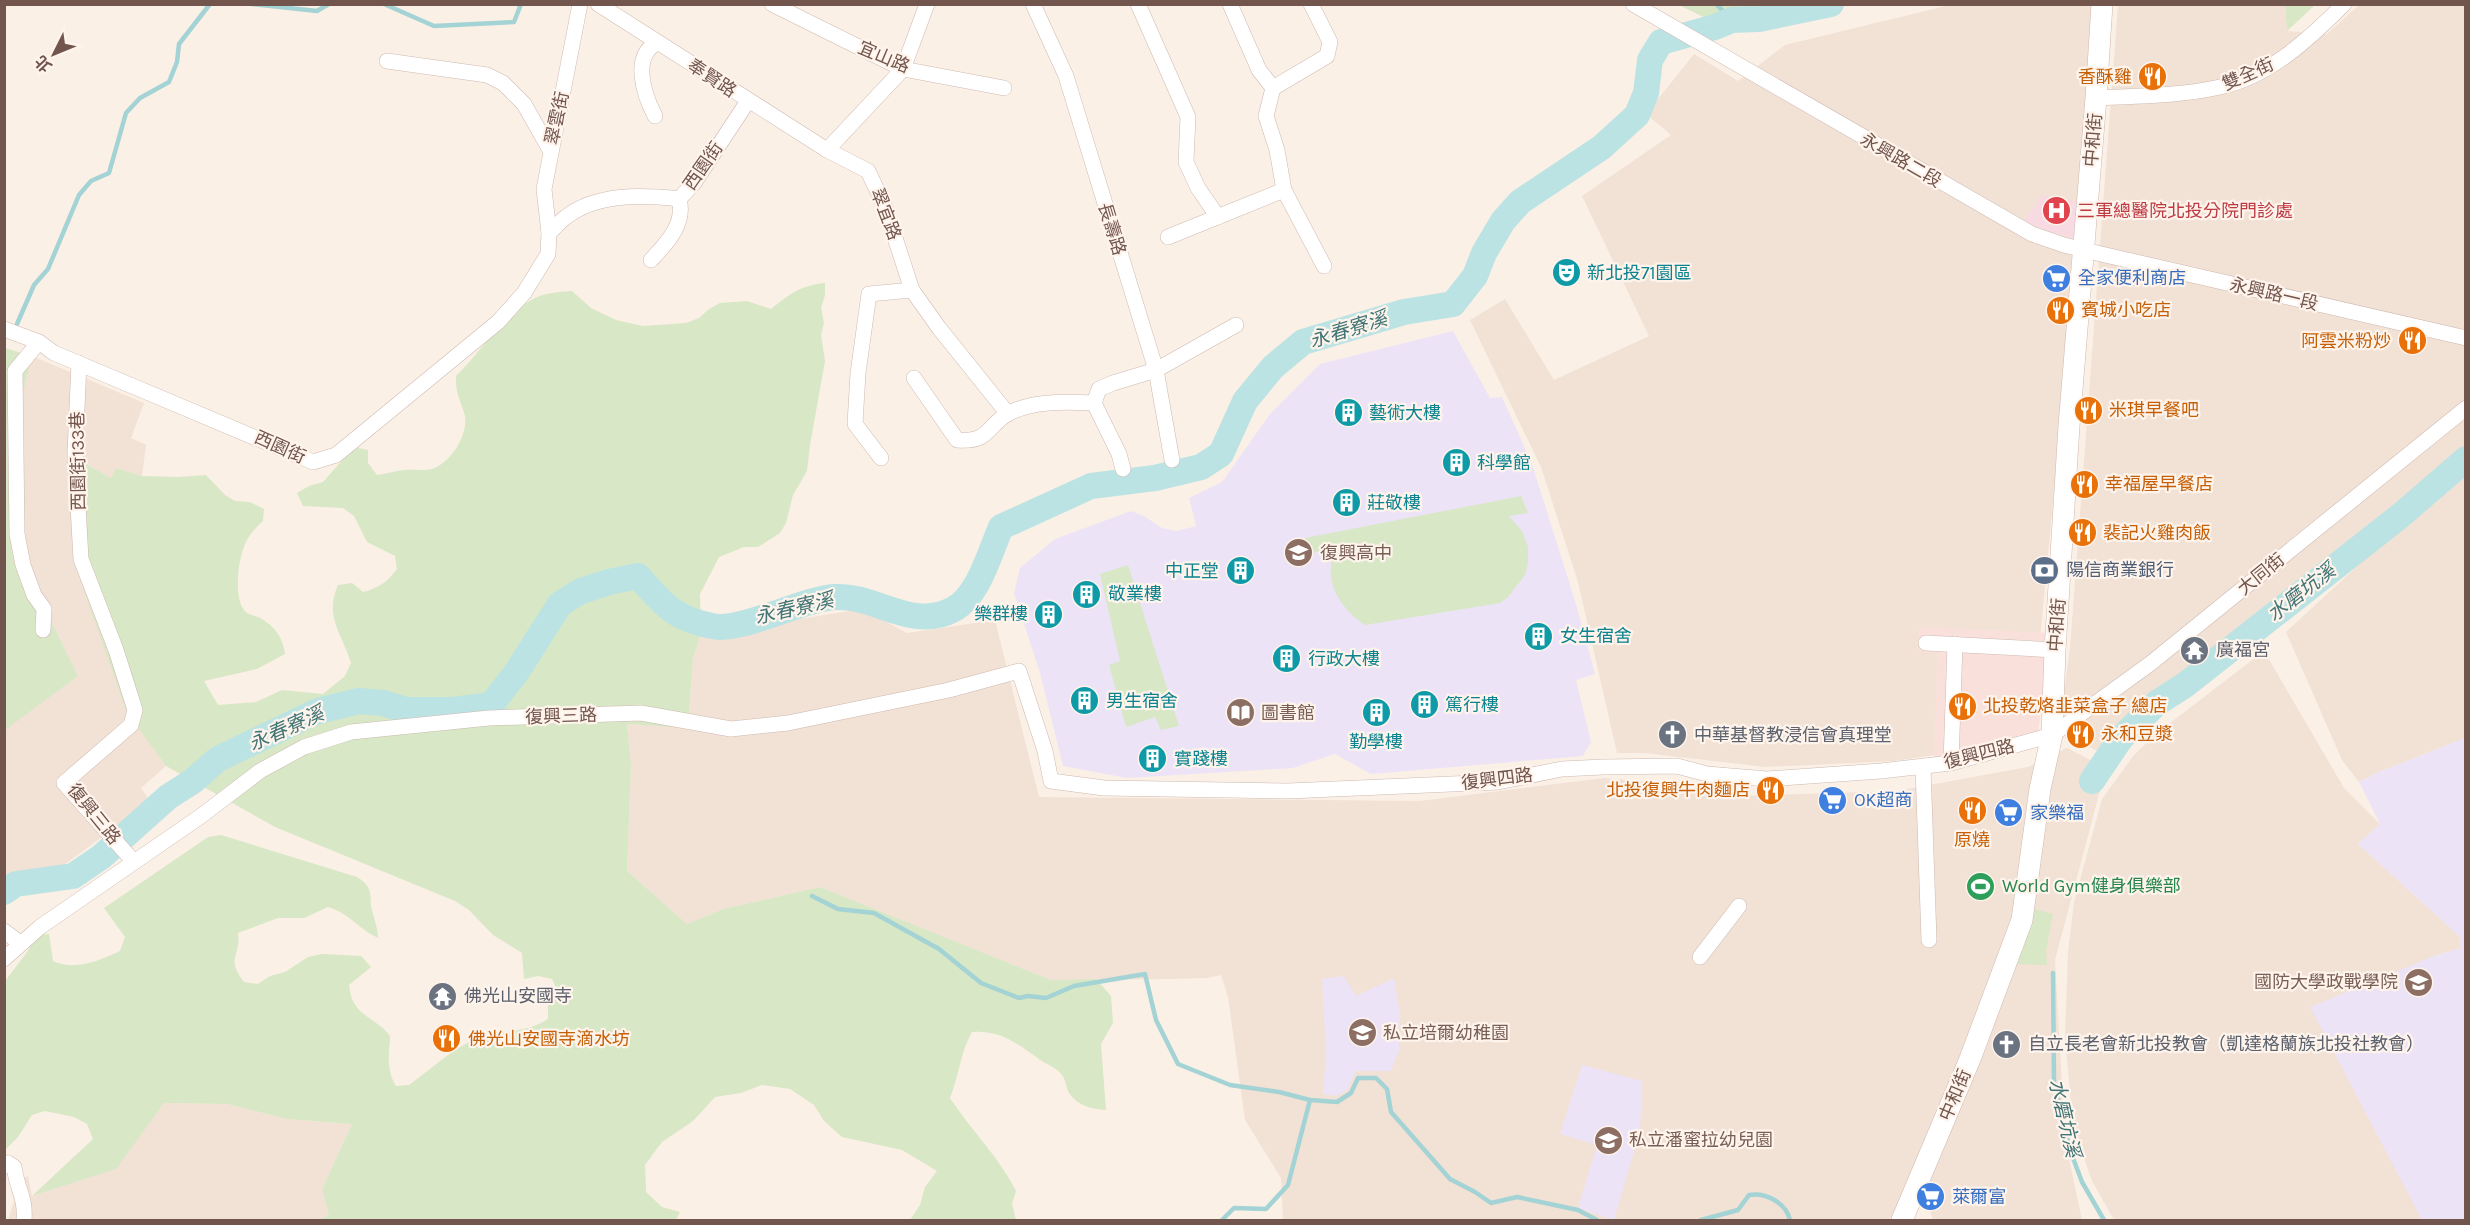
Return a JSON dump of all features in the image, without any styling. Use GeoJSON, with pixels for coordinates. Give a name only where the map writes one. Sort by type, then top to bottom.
{"type":"FeatureCollection","features":[{"type":"Feature","properties":{"kind":"street","name":"翠雲街"},"geometry":{"type":"LineString","coordinates":[[549,233],[544,189],[580,4]]}},
{"type":"Feature","properties":{"kind":"street","name":"奉賢路"},"geometry":{"type":"LineString","coordinates":[[598,4],[827,150]]}},
{"type":"Feature","properties":{"kind":"street","name":"宜山路"},"geometry":{"type":"LineString","coordinates":[[771,4],[903,69],[1004,88]]}},
{"type":"Feature","properties":{"kind":"street"},"geometry":{"type":"LineString","coordinates":[[827,150],[903,69],[927,4]]}},
{"type":"Feature","properties":{"kind":"street","name":"長壽路"},"geometry":{"type":"LineString","coordinates":[[1033,4],[1066,76],[1156,370],[1172,460]]}},
{"type":"Feature","properties":{"kind":"street"},"geometry":{"type":"LineString","coordinates":[[1138,4],[1188,117],[1186,162],[1198,188],[1218,217]]}},
{"type":"Feature","properties":{"kind":"street"},"geometry":{"type":"LineString","coordinates":[[1230,4],[1259,70],[1273,88]]}},
{"type":"Feature","properties":{"kind":"street"},"geometry":{"type":"LineString","coordinates":[[1311,4],[1330,42],[1327,56],[1273,88],[1266,116],[1277,150],[1284,189],[1324,266]]}},
{"type":"Feature","properties":{"kind":"street","name":"永興路二段"},"geometry":{"type":"LineString","coordinates":[[1633,4],[2032,234],[2083,250]]}},
{"type":"Feature","properties":{"kind":"street","name":"中和街"},"geometry":{"type":"LineString","coordinates":[[1902,1221],[1970,1059],[2022,920],[2040,789],[2052,735],[2055,650],[2102,4]]}},
{"type":"Feature","properties":{"kind":"street","name":"雙全街"},"geometry":{"type":"LineString","coordinates":[[2096,98],[2221,87],[2254,75],[2305,42],[2344,4]]}},
{"type":"Feature","properties":{"kind":"street"},"geometry":{"type":"LineString","coordinates":[[655,116],[645,97],[642,62],[645,52],[657,43]]}},
{"type":"Feature","properties":{"kind":"street"},"geometry":{"type":"LineString","coordinates":[[387,61],[488,75],[503,83],[524,104],[550,150]]}},
{"type":"Feature","properties":{"kind":"street","name":"西園街"},"geometry":{"type":"LineString","coordinates":[[4,329],[39,342],[54,353],[314,462],[336,454],[498,322],[524,293],[548,254],[549,233],[566,217],[586,205],[634,195],[679,199],[694,183],[748,101]]}},
{"type":"Feature","properties":{"kind":"street","name":"翠宜路"},"geometry":{"type":"LineString","coordinates":[[827,150],[868,171],[885,207],[912,290],[939,328],[1008,414]]}},
{"type":"Feature","properties":{"kind":"street"},"geometry":{"type":"LineString","coordinates":[[1168,237],[1284,189]]}},
{"type":"Feature","properties":{"kind":"street"},"geometry":{"type":"LineString","coordinates":[[651,260],[667,244],[678,223],[682,210],[679,199]]}},
{"type":"Feature","properties":{"kind":"street","name":"永興路一段"},"geometry":{"type":"LineString","coordinates":[[2083,250],[2466,338]]}},
{"type":"Feature","properties":{"kind":"street"},"geometry":{"type":"LineString","coordinates":[[881,458],[855,424],[858,373],[869,294],[912,290]]}},
{"type":"Feature","properties":{"kind":"street"},"geometry":{"type":"LineString","coordinates":[[1123,469],[1119,454],[1094,403],[1099,389],[1156,370],[1236,325]]}},
{"type":"Feature","properties":{"kind":"street"},"geometry":{"type":"LineString","coordinates":[[39,342],[15,371],[17,534],[22,565],[34,595],[44,609],[43,630]]}},
{"type":"Feature","properties":{"kind":"street","name":"西園街133巷"},"geometry":{"type":"LineString","coordinates":[[79,363],[75,453],[81,559],[116,650]]}},
{"type":"Feature","properties":{"kind":"street"},"geometry":{"type":"LineString","coordinates":[[914,378],[957,440],[973,441],[993,428],[1008,414],[1028,407],[1054,402],[1094,403]]}},
{"type":"Feature","properties":{"kind":"street","name":"大同街"},"geometry":{"type":"LineString","coordinates":[[2052,735],[2151,663],[2466,408]]}},
{"type":"Feature","properties":{"kind":"street"},"geometry":{"type":"LineString","coordinates":[[1926,643],[2055,650]]}},
{"type":"Feature","properties":{"kind":"street"},"geometry":{"type":"LineString","coordinates":[[1951,763],[1955,644]]}},
{"type":"Feature","properties":{"kind":"street","name":"復興三路"},"geometry":{"type":"LineString","coordinates":[[116,650],[133,700],[134,718],[131,725],[64,783],[134,862]]}},
{"type":"Feature","properties":{"kind":"street","name":"復興四路"},"geometry":{"type":"LineString","coordinates":[[1019,671],[1045,751],[1051,781],[1104,788],[1288,791],[1498,782],[1562,769],[1603,767],[1677,766],[1707,774],[1767,778],[1951,763],[2052,735]]}},
{"type":"Feature","properties":{"kind":"street","name":"復興三路"},"geometry":{"type":"LineString","coordinates":[[4,959],[40,927],[201,816],[260,771],[304,747],[351,732],[489,718],[641,713],[731,729],[788,723],[949,690],[1019,671]]}},
{"type":"Feature","properties":{"kind":"street"},"geometry":{"type":"LineString","coordinates":[[1923,767],[1929,940]]}},
{"type":"Feature","properties":{"kind":"street"},"geometry":{"type":"LineString","coordinates":[[1700,957],[1739,906]]}},
{"type":"Feature","properties":{"kind":"street"},"geometry":{"type":"LineString","coordinates":[[4,931],[20,944]]}},
{"type":"Feature","properties":{"kind":"street"},"geometry":{"type":"LineString","coordinates":[[4,1166],[8,1163],[14,1167],[16,1181],[25,1203],[24,1221]]}},
{"type":"Feature","properties":{"kind":"shaded area"},"geometry":{"type":"Polygon","coordinates":[[[1950,5],[2100,5],[2082,202],[2049,232],[2078,239],[2031,734],[1983,748],[1894,761],[1765,767],[1645,753],[1617,753],[1578,582],[1541,467],[1470,320],[1505,299],[1554,380],[1649,336],[1582,196],[1671,135],[1646,114],[1694,54],[1738,81],[1785,45],[1950,5]]]}},
{"type":"Feature","properties":{"kind":"shaded area"},"geometry":{"type":"Polygon","coordinates":[[[2118,5],[2285,5],[2287,31],[2327,34],[2359,5],[2465,5],[2465,450],[2125,739],[2112,758],[2071,738],[2080,712],[2064,693],[2070,648],[2118,5]]]}},
{"type":"Feature","properties":{"kind":"shaded area","name":"三軍總醫院北投分院門診處"},"geometry":{"type":"Polygon","coordinates":[[[2041,196],[2082,202],[2078,239],[2049,232],[2024,221],[2041,196]]]}},
{"type":"Feature","properties":{"kind":"shaded area","name":"復興高中"},"geometry":{"type":"Polygon","coordinates":[[[1453,331],[1490,398],[1502,397],[1532,464],[1576,604],[1595,674],[1576,680],[1591,742],[1583,756],[1371,774],[1335,754],[1293,768],[1127,778],[1063,766],[1040,673],[1014,593],[1020,568],[1055,539],[1131,511],[1144,516],[1162,528],[1177,531],[1196,526],[1189,498],[1222,482],[1270,414],[1320,364],[1453,331]]]}},
{"type":"Feature","properties":{"kind":"shaded area"},"geometry":{"type":"Polygon","coordinates":[[[32,356],[144,403],[131,438],[146,445],[142,476],[116,468],[111,478],[71,455],[127,713],[166,766],[141,788],[150,801],[64,865],[5,875],[4,730],[78,676],[26,570],[23,394],[32,356]]]}},
{"type":"Feature","properties":{"kind":"shaded area"},"geometry":{"type":"Polygon","coordinates":[[[2465,476],[2465,738],[2359,782],[2342,760],[2286,632],[2387,539],[2465,476]]]}},
{"type":"Feature","properties":{"kind":"shaded area"},"geometry":{"type":"Polygon","coordinates":[[[862,609],[907,633],[995,620],[1039,797],[1420,801],[1604,778],[1701,786],[1743,796],[1897,791],[2028,767],[2067,748],[2106,768],[2055,960],[2065,1140],[2082,1220],[1933,1220],[1928,1205],[1902,1198],[1893,1220],[1283,1220],[1281,1178],[1245,1120],[1228,997],[1221,975],[1207,978],[1051,980],[820,887],[723,909],[687,924],[627,871],[631,765],[627,724],[688,727],[693,658],[701,635],[862,609]]]}},
{"type":"Feature","properties":{"kind":"shaded area"},"geometry":{"type":"Polygon","coordinates":[[[1919,627],[2049,633],[2038,736],[1934,761],[1937,654],[1918,651],[1919,627]]]}},
{"type":"Feature","properties":{"kind":"shaded area"},"geometry":{"type":"Polygon","coordinates":[[[2264,651],[2344,788],[2380,824],[2358,844],[2459,936],[2462,948],[2434,956],[2401,1177],[2422,1220],[2114,1220],[2092,1181],[2073,1127],[2065,1035],[2068,953],[2074,902],[2102,799],[2134,755],[2157,733],[2264,651]]]}},
{"type":"Feature","properties":{"kind":"shaded area","name":"國防大學政戰學院"},"geometry":{"type":"Polygon","coordinates":[[[2465,738],[2465,1220],[2422,1220],[2310,1007],[2434,956],[2461,948],[2459,936],[2358,844],[2380,824],[2359,782],[2465,738]]]}},
{"type":"Feature","properties":{"kind":"shaded area","name":"私立培爾幼稚園"},"geometry":{"type":"Polygon","coordinates":[[[1344,976],[1356,996],[1394,978],[1400,1015],[1399,1050],[1391,1071],[1356,1071],[1347,1090],[1336,1096],[1323,1094],[1326,1053],[1322,979],[1344,976]]]}},
{"type":"Feature","properties":{"kind":"shaded area","name":"私立潘蜜拉幼兒園"},"geometry":{"type":"Polygon","coordinates":[[[1582,1065],[1642,1081],[1640,1131],[1614,1220],[1578,1208],[1597,1145],[1560,1134],[1582,1065]]]}},
{"type":"Feature","properties":{"kind":"shaded area"},"geometry":{"type":"Polygon","coordinates":[[[164,1103],[227,1104],[287,1119],[352,1124],[322,1189],[329,1215],[319,1220],[8,1220],[14,1201],[11,1185],[16,1181],[28,1176],[32,1196],[115,1169],[164,1103]]]}},
{"type":"Feature","properties":{"kind":"green space"},"geometry":{"type":"Polygon","coordinates":[[[1679,4],[1787,5],[1720,25],[1679,4]]]}},
{"type":"Feature","properties":{"kind":"green space"},"geometry":{"type":"Polygon","coordinates":[[[2285,4],[2315,5],[2287,31],[2285,4]]]}},
{"type":"Feature","properties":{"kind":"green space"},"geometry":{"type":"Polygon","coordinates":[[[825,283],[825,295],[821,308],[824,323],[821,335],[825,361],[807,471],[793,495],[786,523],[780,533],[758,547],[744,547],[719,557],[700,594],[701,635],[693,658],[688,728],[627,724],[631,765],[627,871],[687,924],[723,909],[820,887],[1051,980],[1096,979],[1111,996],[1112,1009],[1113,1023],[1101,1044],[1106,1110],[1090,1108],[1076,1101],[1069,1093],[1060,1072],[1000,1035],[972,1032],[965,1048],[950,1098],[1016,1191],[1012,1204],[1016,1220],[910,1220],[920,1205],[925,1187],[937,1171],[902,1150],[842,1137],[824,1121],[814,1105],[790,1089],[762,1085],[741,1093],[715,1097],[693,1121],[662,1142],[645,1165],[646,1192],[662,1207],[680,1212],[676,1220],[319,1220],[329,1215],[322,1189],[352,1124],[287,1119],[227,1104],[164,1103],[116,1169],[32,1196],[93,1139],[87,1124],[74,1117],[45,1111],[32,1115],[18,1137],[5,1150],[5,981],[28,951],[35,936],[49,934],[53,961],[62,964],[79,965],[120,951],[125,937],[104,908],[208,837],[221,835],[357,877],[367,886],[378,938],[343,913],[328,907],[304,918],[278,918],[238,933],[235,968],[244,982],[258,984],[270,976],[285,972],[308,957],[322,954],[361,956],[371,967],[349,985],[351,996],[359,1010],[390,1036],[389,1068],[396,1086],[409,1085],[469,1042],[489,1035],[529,1028],[548,1019],[548,1005],[558,992],[552,979],[538,976],[524,979],[522,953],[493,935],[469,910],[455,901],[275,827],[166,766],[127,713],[73,559],[70,455],[111,478],[116,468],[142,476],[206,475],[225,495],[235,501],[250,502],[264,509],[263,521],[249,536],[243,549],[238,579],[239,599],[247,613],[260,618],[274,629],[280,638],[285,654],[257,669],[204,681],[218,705],[256,702],[282,690],[323,694],[345,676],[351,663],[334,616],[334,596],[338,585],[352,583],[363,592],[382,584],[397,569],[395,556],[367,542],[354,516],[343,508],[303,506],[297,493],[323,482],[354,447],[368,450],[368,463],[377,475],[404,470],[432,469],[446,461],[461,440],[465,423],[457,392],[456,376],[510,315],[540,296],[572,291],[591,308],[616,320],[643,326],[686,323],[699,318],[720,303],[747,301],[771,309],[795,292],[808,286],[825,283]]]}},
{"type":"Feature","properties":{"kind":"green space"},"geometry":{"type":"Polygon","coordinates":[[[5,348],[32,356],[23,394],[26,570],[78,676],[5,730],[5,348]]]}},
{"type":"Feature","properties":{"kind":"green space"},"geometry":{"type":"Polygon","coordinates":[[[1521,496],[1528,513],[1509,516],[1522,531],[1528,547],[1528,563],[1525,575],[1508,597],[1500,603],[1365,625],[1347,610],[1335,591],[1331,570],[1332,559],[1337,548],[1307,554],[1305,538],[1521,496]]]}},
{"type":"Feature","properties":{"kind":"green space"},"geometry":{"type":"Polygon","coordinates":[[[1128,565],[1179,726],[1161,730],[1155,717],[1126,727],[1109,665],[1120,661],[1100,574],[1128,565]]]}},
{"type":"Feature","properties":{"kind":"green space"},"geometry":{"type":"Polygon","coordinates":[[[2034,909],[2053,914],[2046,951],[2047,965],[2016,964],[2024,947],[2034,909]]]}},
{"type":"Feature","properties":{"kind":"waterway"},"geometry":{"type":"LineString","coordinates":[[17,324],[34,285],[48,269],[79,195],[91,181],[109,173],[126,113],[140,98],[169,82],[177,62],[179,44],[210,4]]}},
{"type":"Feature","properties":{"kind":"waterway"},"geometry":{"type":"LineString","coordinates":[[252,4],[317,11],[329,4]]}},
{"type":"Feature","properties":{"kind":"waterway"},"geometry":{"type":"LineString","coordinates":[[384,4],[434,26],[514,22],[521,4]]}},
{"type":"Feature","properties":{"kind":"waterway"},"geometry":{"type":"LineString","coordinates":[[1716,4],[1732,20]]}},
{"type":"Feature","properties":{"kind":"waterway","name":"永春寮溪"},"geometry":{"type":"LineString","coordinates":[[4,892],[16,884],[73,876],[101,857],[168,797],[193,781],[218,759],[318,711],[359,701],[383,703],[406,710],[453,710],[491,705],[516,673],[560,604],[581,591],[609,582],[638,576],[655,595],[678,614],[699,623],[724,627],[738,625],[805,603],[835,597],[865,601],[894,611],[924,617],[939,615],[954,609],[963,602],[977,583],[1001,527],[1091,486],[1155,478],[1201,467],[1221,454],[1245,401],[1273,367],[1303,342],[1404,312],[1453,304],[1475,276],[1484,253],[1503,221],[1520,202],[1602,147],[1637,115],[1646,93],[1650,60],[1661,42],[1732,20],[1759,19],[1831,4]]}},
{"type":"Feature","properties":{"kind":"waterway","name":"水磨坑溪"},"geometry":{"type":"LineString","coordinates":[[2092,781],[2121,738],[2157,703],[2185,685],[2400,516],[2466,459]]}},
{"type":"Feature","properties":{"kind":"waterway"},"geometry":{"type":"LineString","coordinates":[[812,896],[838,909],[874,913],[939,949],[981,983],[1019,998],[1028,996],[1046,998],[1074,986],[1145,974],[1156,1020],[1178,1064],[1230,1085],[1279,1092],[1310,1100],[1337,1102],[1351,1093],[1358,1078],[1376,1078],[1387,1089],[1391,1112],[1450,1179],[1491,1203],[1517,1197],[1578,1210],[1597,1220]]}},
{"type":"Feature","properties":{"kind":"waterway","name":"水磨坑溪"},"geometry":{"type":"LineString","coordinates":[[2053,973],[2054,1082],[2070,1150],[2082,1182],[2104,1220]]}},
{"type":"Feature","properties":{"kind":"waterway"},"geometry":{"type":"LineString","coordinates":[[1222,1220],[1234,1208],[1266,1209],[1288,1185],[1310,1100]]}},
{"type":"Feature","properties":{"kind":"waterway"},"geometry":{"type":"LineString","coordinates":[[1701,1220],[1738,1210],[1749,1195],[1762,1195],[1774,1200],[1784,1208],[1790,1220]]}},
{"type":"Feature","properties":{"kind":"place","name":"香酥雞"},"geometry":{"type":"Point","coordinates":[2153,77]}},
{"type":"Feature","properties":{"kind":"place","name":"三軍總醫院北投分院門診處"},"geometry":{"type":"Point","coordinates":[2056,211]}},
{"type":"Feature","properties":{"kind":"place","name":"新北投71園區"},"geometry":{"type":"Point","coordinates":[1566,273]}},
{"type":"Feature","properties":{"kind":"place","name":"全家便利商店"},"geometry":{"type":"Point","coordinates":[2057,278]}},
{"type":"Feature","properties":{"kind":"place","name":"賓城小吃店"},"geometry":{"type":"Point","coordinates":[2060,310]}},
{"type":"Feature","properties":{"kind":"place","name":"阿雲米粉炒"},"geometry":{"type":"Point","coordinates":[2412,341]}},
{"type":"Feature","properties":{"kind":"place","name":"米琪早餐吧"},"geometry":{"type":"Point","coordinates":[2088,410]}},
{"type":"Feature","properties":{"kind":"place","name":"藝術大樓"},"geometry":{"type":"Point","coordinates":[1348,413]}},
{"type":"Feature","properties":{"kind":"place","name":"科學館"},"geometry":{"type":"Point","coordinates":[1456,463]}},
{"type":"Feature","properties":{"kind":"place","name":"幸福屋早餐店"},"geometry":{"type":"Point","coordinates":[2084,484]}},
{"type":"Feature","properties":{"kind":"place","name":"莊敬樓"},"geometry":{"type":"Point","coordinates":[1346,503]}},
{"type":"Feature","properties":{"kind":"place","name":"裴記火雞肉飯"},"geometry":{"type":"Point","coordinates":[2082,533]}},
{"type":"Feature","properties":{"kind":"place","name":"復興高中"},"geometry":{"type":"Point","coordinates":[1299,553]}},
{"type":"Feature","properties":{"kind":"place","name":"陽信商業銀行"},"geometry":{"type":"Point","coordinates":[2045,570]}},
{"type":"Feature","properties":{"kind":"place","name":"中正堂"},"geometry":{"type":"Point","coordinates":[1240,571]}},
{"type":"Feature","properties":{"kind":"place","name":"敬業樓"},"geometry":{"type":"Point","coordinates":[1087,594]}},
{"type":"Feature","properties":{"kind":"place","name":"樂群樓"},"geometry":{"type":"Point","coordinates":[1049,614]}},
{"type":"Feature","properties":{"kind":"place","name":"女生宿舍"},"geometry":{"type":"Point","coordinates":[1539,636]}},
{"type":"Feature","properties":{"kind":"place","name":"廣福宮"},"geometry":{"type":"Point","coordinates":[2195,650]}},
{"type":"Feature","properties":{"kind":"place","name":"行政大樓"},"geometry":{"type":"Point","coordinates":[1287,659]}},
{"type":"Feature","properties":{"kind":"place","name":"男生宿舍"},"geometry":{"type":"Point","coordinates":[1085,701]}},
{"type":"Feature","properties":{"kind":"place","name":"篤行樓"},"geometry":{"type":"Point","coordinates":[1424,705]}},
{"type":"Feature","properties":{"kind":"place","name":"北投乾烙韭菜盒子 總店"},"geometry":{"type":"Point","coordinates":[1962,706]}},
{"type":"Feature","properties":{"kind":"place","name":"圖書館"},"geometry":{"type":"Point","coordinates":[1240,713]}},
{"type":"Feature","properties":{"kind":"place","name":"勤學樓"},"geometry":{"type":"Point","coordinates":[1376,713]}},
{"type":"Feature","properties":{"kind":"place","name":"永和豆漿"},"geometry":{"type":"Point","coordinates":[2080,734]}},
{"type":"Feature","properties":{"kind":"place","name":"中華基督教浸信會真理堂"},"geometry":{"type":"Point","coordinates":[1673,735]}},
{"type":"Feature","properties":{"kind":"place","name":"實踐樓"},"geometry":{"type":"Point","coordinates":[1153,759]}},
{"type":"Feature","properties":{"kind":"place","name":"北投復興牛肉麵店"},"geometry":{"type":"Point","coordinates":[1771,790]}},
{"type":"Feature","properties":{"kind":"place","name":"OK超商"},"geometry":{"type":"Point","coordinates":[1833,800]}},
{"type":"Feature","properties":{"kind":"place","name":"原燒"},"geometry":{"type":"Point","coordinates":[1972,811]}},
{"type":"Feature","properties":{"kind":"place","name":"家樂福"},"geometry":{"type":"Point","coordinates":[2009,813]}},
{"type":"Feature","properties":{"kind":"place","name":"World Gym健身俱樂部"},"geometry":{"type":"Point","coordinates":[1981,886]}},
{"type":"Feature","properties":{"kind":"place","name":"國防大學政戰學院"},"geometry":{"type":"Point","coordinates":[2419,982]}},
{"type":"Feature","properties":{"kind":"place","name":"佛光山安國寺"},"geometry":{"type":"Point","coordinates":[443,996]}},
{"type":"Feature","properties":{"kind":"place","name":"私立培爾幼稚園"},"geometry":{"type":"Point","coordinates":[1362,1033]}},
{"type":"Feature","properties":{"kind":"place","name":"佛光山安國寺滴水坊"},"geometry":{"type":"Point","coordinates":[447,1039]}},
{"type":"Feature","properties":{"kind":"place","name":"自立長老會新北投教會（凱達格蘭族北投社教會）"},"geometry":{"type":"Point","coordinates":[2007,1044]}},
{"type":"Feature","properties":{"kind":"place","name":"私立潘蜜拉幼兒園"},"geometry":{"type":"Point","coordinates":[1608,1140]}},
{"type":"Feature","properties":{"kind":"place","name":"萊爾富"},"geometry":{"type":"Point","coordinates":[1931,1197]}}]}
